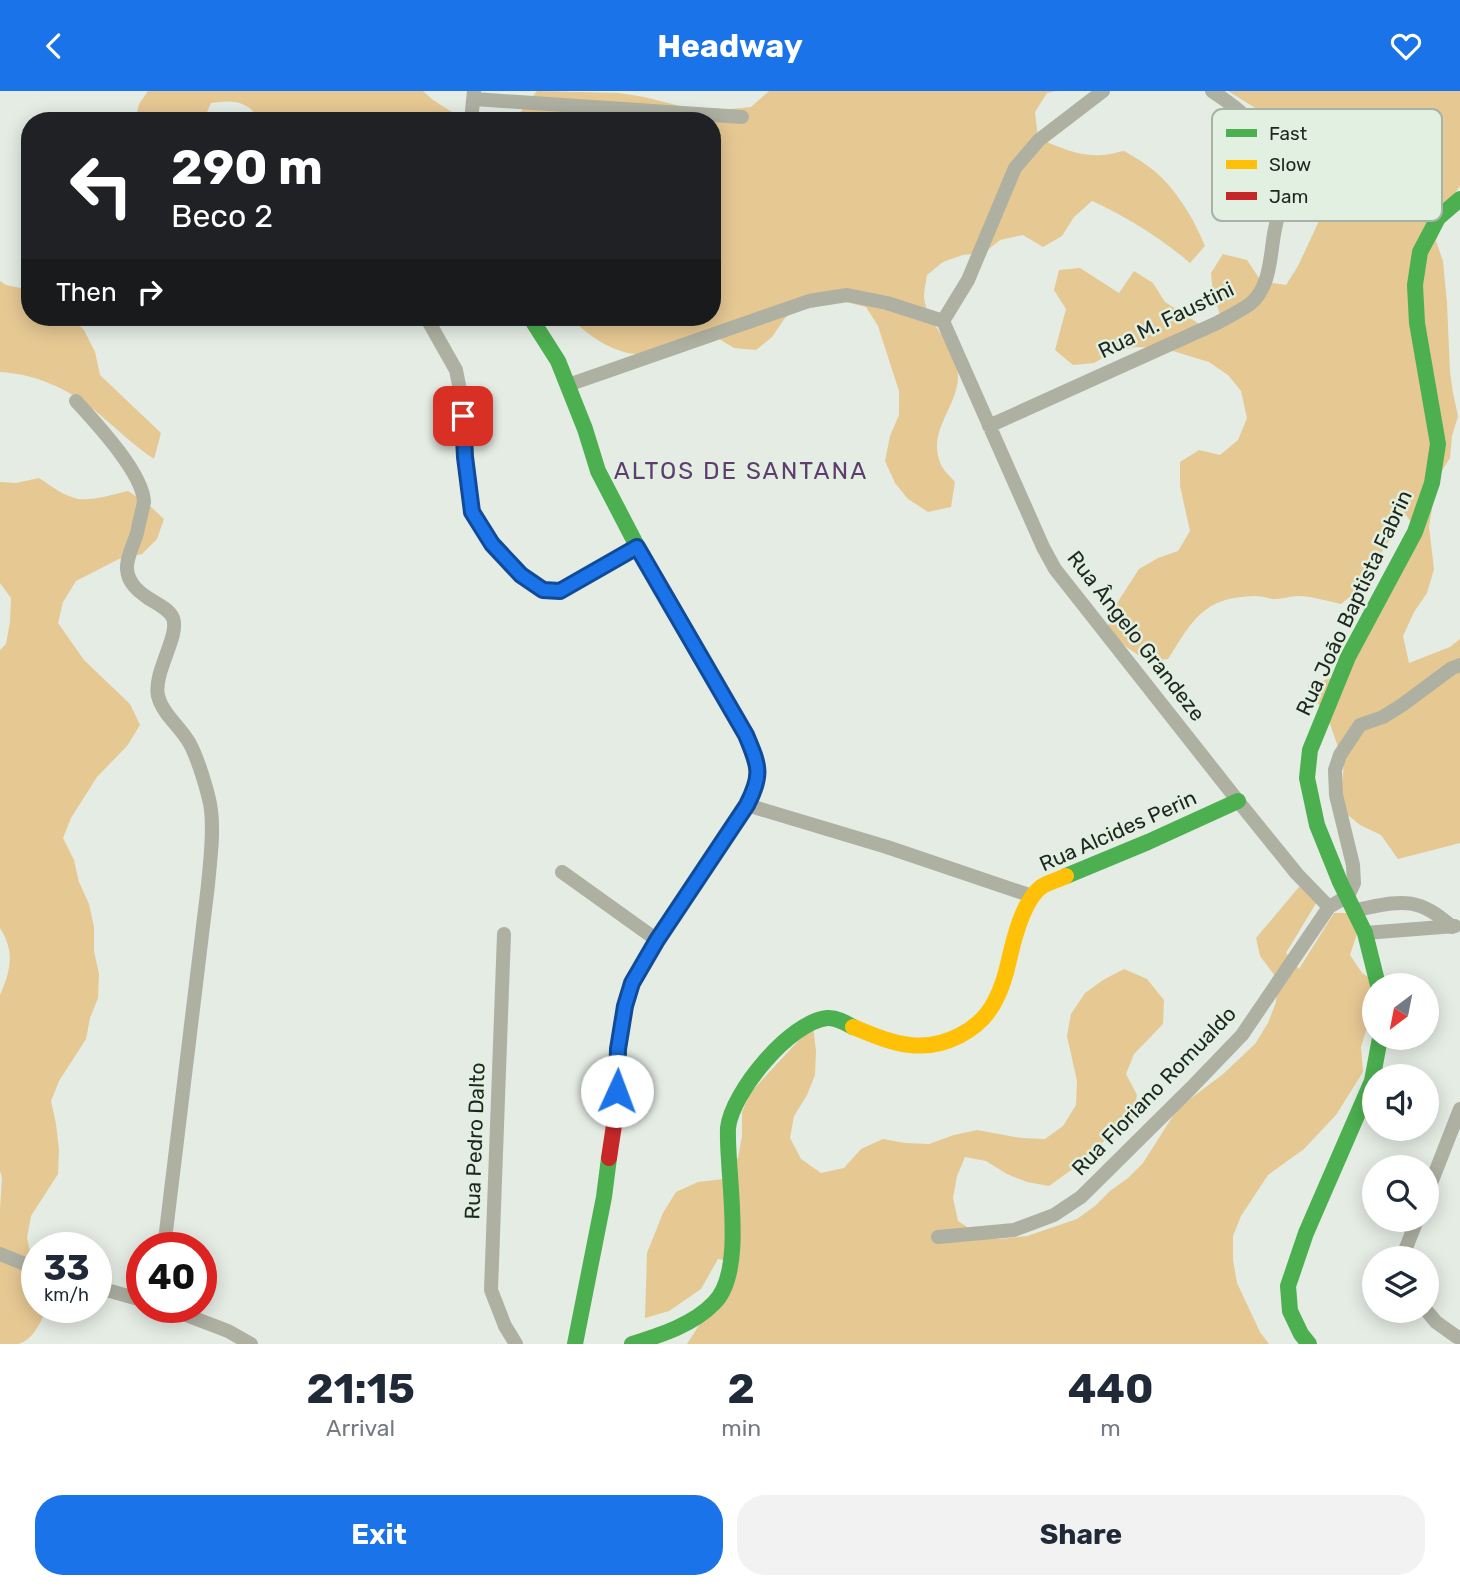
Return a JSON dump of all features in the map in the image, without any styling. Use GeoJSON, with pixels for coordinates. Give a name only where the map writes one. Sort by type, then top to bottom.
{"type":"FeatureCollection","features":[{"type":"Feature","properties":{"kind":"street"},"geometry":{"type":"LineString","coordinates":[[568,385],[809,301],[848,295],[887,303],[943,321],[968,280],[1015,168],[1039,140],[1103,91]]}},
{"type":"Feature","properties":{"kind":"street","name":"Rua M. Faustini"},"geometry":{"type":"LineString","coordinates":[[1212,91],[1236,109]]}},
{"type":"Feature","properties":{"kind":"street"},"geometry":{"type":"LineString","coordinates":[[474,95],[681,112]]}},
{"type":"Feature","properties":{"kind":"street"},"geometry":{"type":"LineString","coordinates":[[721,115],[742,117]]}},
{"type":"Feature","properties":{"kind":"street","name":"Rua João Baptista Fabrin"},"geometry":{"type":"LineString","coordinates":[[1442,215],[1460,199]]}},
{"type":"Feature","properties":{"kind":"street","name":"Rua M. Faustini"},"geometry":{"type":"LineString","coordinates":[[989,426],[1217,323],[1249,304],[1259,295],[1266,278],[1276,221]]}},
{"type":"Feature","properties":{"kind":"street","name":"Rua João Baptista Fabrin"},"geometry":{"type":"LineString","coordinates":[[1375,973],[1365,933],[1340,882],[1317,825],[1307,778],[1310,750],[1348,657],[1415,532],[1432,483],[1438,444],[1417,323],[1415,285],[1420,252],[1436,221]]}},
{"type":"Feature","properties":{"kind":"street","name":"Rua Ângelo Grandeze"},"geometry":{"type":"LineString","coordinates":[[943,321],[1055,569],[1297,874],[1329,907]]}},
{"type":"Feature","properties":{"kind":"street"},"geometry":{"type":"LineString","coordinates":[[431,326],[456,370],[461,395],[472,512],[492,544],[521,575],[543,590],[560,591],[637,547]]}},
{"type":"Feature","properties":{"kind":"street"},"geometry":{"type":"LineString","coordinates":[[536,326],[558,361],[585,429],[598,471],[637,547],[746,735],[756,759],[758,775],[747,805],[657,940],[632,983],[618,1049],[616,1112],[604,1197],[576,1344]]}},
{"type":"Feature","properties":{"kind":"street"},"geometry":{"type":"LineString","coordinates":[[76,401],[109,438],[144,493],[144,502],[126,567],[137,590],[173,618],[172,637],[157,688],[159,699],[164,710],[191,744],[211,810],[212,846],[208,885],[166,1232]]}},
{"type":"Feature","properties":{"kind":"street"},"geometry":{"type":"LineString","coordinates":[[1352,903],[1353,865],[1336,795],[1335,771],[1340,755],[1360,725],[1383,717],[1460,665]]}},
{"type":"Feature","properties":{"kind":"street","name":"Rua Alcides Perin"},"geometry":{"type":"LineString","coordinates":[[632,1344],[666,1333],[690,1321],[711,1306],[724,1291],[731,1269],[728,1135],[730,1112],[743,1089],[787,1037],[805,1024],[829,1018],[895,1043],[914,1047],[946,1042],[967,1032],[983,1019],[999,996],[1020,921],[1032,896],[1041,887],[1238,801]]}},
{"type":"Feature","properties":{"kind":"street"},"geometry":{"type":"LineString","coordinates":[[747,805],[887,847],[1032,896]]}},
{"type":"Feature","properties":{"kind":"street"},"geometry":{"type":"LineString","coordinates":[[562,871],[657,940]]}},
{"type":"Feature","properties":{"kind":"street","name":"Rua Floriano Romualdo"},"geometry":{"type":"LineString","coordinates":[[938,1237],[1014,1230],[1054,1215],[1081,1197],[1242,1035],[1329,907],[1352,903],[1409,902],[1437,913],[1456,926]]}},
{"type":"Feature","properties":{"kind":"street"},"geometry":{"type":"LineString","coordinates":[[1365,933],[1456,926]]}},
{"type":"Feature","properties":{"kind":"street","name":"Rua Pedro Dalto"},"geometry":{"type":"LineString","coordinates":[[504,934],[491,1290],[505,1326],[516,1344]]}},
{"type":"Feature","properties":{"kind":"street"},"geometry":{"type":"LineString","coordinates":[[1309,1344],[1290,1311],[1289,1286],[1306,1233],[1372,1081],[1378,1050]]}},
{"type":"Feature","properties":{"kind":"street"},"geometry":{"type":"LineString","coordinates":[[1439,1163],[1460,1109]]}},
{"type":"Feature","properties":{"kind":"street"},"geometry":{"type":"LineString","coordinates":[[0,1254],[21,1263]]}},
{"type":"Feature","properties":{"kind":"street"},"geometry":{"type":"LineString","coordinates":[[207,1323],[251,1344]]}},
{"type":"Feature","properties":{"kind":"street"},"geometry":{"type":"LineString","coordinates":[[1437,1323],[1460,1337]]}},
{"type":"Feature","properties":{"kind":"shaded area"},"geometry":{"type":"Polygon","coordinates":[[[148,91],[423,91],[452,112],[254,112],[245,105],[227,102],[211,103],[207,112],[137,112],[148,91]]]}},
{"type":"Feature","properties":{"kind":"shaded area"},"geometry":{"type":"Polygon","coordinates":[[[537,91],[619,93],[684,107],[730,109],[751,107],[769,91],[1057,91],[1047,93],[1035,112],[1038,138],[1077,153],[1108,155],[1124,151],[1140,161],[1160,176],[1177,195],[1205,246],[1190,263],[1143,229],[1092,201],[1074,217],[1062,236],[1043,247],[1023,235],[1000,240],[984,253],[963,255],[943,262],[927,275],[924,297],[926,308],[953,354],[958,376],[957,388],[937,441],[941,465],[955,482],[951,507],[928,512],[908,499],[895,483],[885,461],[890,436],[899,415],[899,391],[878,326],[866,307],[846,302],[801,305],[785,318],[772,337],[756,350],[734,348],[711,334],[653,353],[630,353],[607,345],[580,326],[721,326],[721,112],[520,112],[537,91]]]}},
{"type":"Feature","properties":{"kind":"shaded area"},"geometry":{"type":"Polygon","coordinates":[[[1228,91],[1460,91],[1460,186],[1453,196],[1436,241],[1443,261],[1450,372],[1458,416],[1452,436],[1450,458],[1437,478],[1429,527],[1434,569],[1427,593],[1403,636],[1409,663],[1450,647],[1460,639],[1460,843],[1398,859],[1381,835],[1360,825],[1342,810],[1344,764],[1330,724],[1308,686],[1348,672],[1414,526],[1402,510],[1396,530],[1357,591],[1341,604],[1298,596],[1276,599],[1237,597],[1223,601],[1201,613],[1168,659],[1147,661],[1107,631],[1112,611],[1139,569],[1178,551],[1190,531],[1180,486],[1180,462],[1199,450],[1220,455],[1238,440],[1247,418],[1241,391],[1228,375],[1209,362],[1163,348],[1136,347],[1113,352],[1094,363],[1073,365],[1055,350],[1066,309],[1054,290],[1059,270],[1080,268],[1119,293],[1134,271],[1153,283],[1165,302],[1204,327],[1220,314],[1213,294],[1211,273],[1223,254],[1247,260],[1261,281],[1286,285],[1298,266],[1318,221],[1442,221],[1442,109],[1257,109],[1228,91]]]}},
{"type":"Feature","properties":{"kind":"shaded area"},"geometry":{"type":"Polygon","coordinates":[[[0,281],[21,288],[21,326],[80,326],[84,330],[95,352],[100,375],[161,433],[154,459],[88,405],[65,391],[27,376],[0,372],[0,281]]]}},
{"type":"Feature","properties":{"kind":"shaded area"},"geometry":{"type":"Polygon","coordinates":[[[39,478],[78,499],[128,491],[164,519],[157,539],[142,554],[119,559],[76,581],[63,602],[58,623],[84,660],[130,704],[140,725],[127,746],[97,777],[71,818],[63,838],[74,860],[79,882],[89,904],[99,974],[98,998],[86,1039],[59,1081],[51,1101],[59,1150],[58,1174],[31,1216],[28,1232],[21,1232],[21,1323],[39,1323],[23,1342],[0,1344],[0,995],[10,961],[8,945],[0,928],[0,650],[6,644],[11,598],[0,583],[0,482],[16,483],[39,478]]]}},
{"type":"Feature","properties":{"kind":"shaded area"},"geometry":{"type":"Polygon","coordinates":[[[1299,887],[1321,895],[1286,953],[1299,969],[1334,913],[1355,913],[1357,934],[1350,955],[1362,973],[1362,1074],[1336,1115],[1304,1149],[1268,1175],[1241,1216],[1233,1236],[1237,1283],[1260,1332],[1269,1344],[687,1344],[739,1263],[718,1259],[701,1289],[669,1311],[645,1318],[647,1253],[663,1213],[676,1192],[698,1182],[724,1179],[738,1158],[742,1112],[750,1093],[813,1025],[815,1075],[794,1116],[790,1138],[801,1159],[821,1173],[844,1168],[861,1149],[883,1139],[929,1144],[977,1130],[1021,1138],[1045,1139],[1063,1126],[1076,1105],[1077,1081],[1067,1036],[1071,1014],[1085,993],[1124,969],[1147,979],[1164,1000],[1163,1024],[1134,1054],[1126,1074],[1137,1095],[1133,1117],[1115,1130],[1085,1160],[1049,1186],[1027,1182],[986,1161],[965,1157],[957,1176],[953,1198],[958,1221],[979,1235],[1000,1239],[1027,1236],[1077,1219],[1095,1206],[1143,1163],[1178,1108],[1222,1075],[1255,1044],[1268,1023],[1276,1002],[1278,980],[1260,956],[1256,938],[1299,887]]]}},
{"type":"Feature","properties":{"kind":"traffic: fast"},"geometry":{"type":"LineString","coordinates":[[1442,215],[1460,199]]}},
{"type":"Feature","properties":{"kind":"traffic: fast"},"geometry":{"type":"LineString","coordinates":[[1375,973],[1365,933],[1340,882],[1317,825],[1307,778],[1310,750],[1348,657],[1415,532],[1432,483],[1438,444],[1417,323],[1415,285],[1420,252],[1436,221]]}},
{"type":"Feature","properties":{"kind":"traffic: fast"},"geometry":{"type":"LineString","coordinates":[[536,326],[558,361],[585,429],[598,471],[637,546],[746,735],[756,762],[757,778],[747,805],[694,885]]}},
{"type":"Feature","properties":{"kind":"traffic: fast"},"geometry":{"type":"LineString","coordinates":[[1066,876],[1238,801]]}},
{"type":"Feature","properties":{"kind":"traffic: fast"},"geometry":{"type":"LineString","coordinates":[[632,1344],[676,1328],[706,1311],[724,1288],[730,1268],[733,1220],[728,1128],[732,1113],[751,1078],[780,1045],[812,1022],[830,1018],[853,1027]]}},
{"type":"Feature","properties":{"kind":"traffic: fast"},"geometry":{"type":"LineString","coordinates":[[1309,1344],[1290,1311],[1288,1286],[1306,1233],[1372,1081],[1378,1050]]}},
{"type":"Feature","properties":{"kind":"traffic: fast"},"geometry":{"type":"LineString","coordinates":[[575,1344],[609,1158]]}},
{"type":"Feature","properties":{"kind":"traffic: slow"},"geometry":{"type":"LineString","coordinates":[[853,1027],[910,1045],[947,1041],[970,1029],[988,1012],[997,996],[1029,901],[1041,887],[1066,876]]}},
{"type":"Feature","properties":{"kind":"traffic: jam"},"geometry":{"type":"LineString","coordinates":[[609,1158],[616,1112],[618,1049],[632,983],[694,885]]}},
{"type":"Feature","properties":{"kind":"district","name":"ALTOS DE SANTANA"},"geometry":{"type":"Point","coordinates":[741,471]}},
{"type":"Feature","properties":{"kind":"route"},"geometry":{"type":"LineString","coordinates":[[463,416],[472,512],[492,544],[521,575],[543,590],[560,591],[637,547],[746,735],[756,759],[758,775],[747,805],[657,940],[632,983],[618,1049],[617,1091]]}}]}
